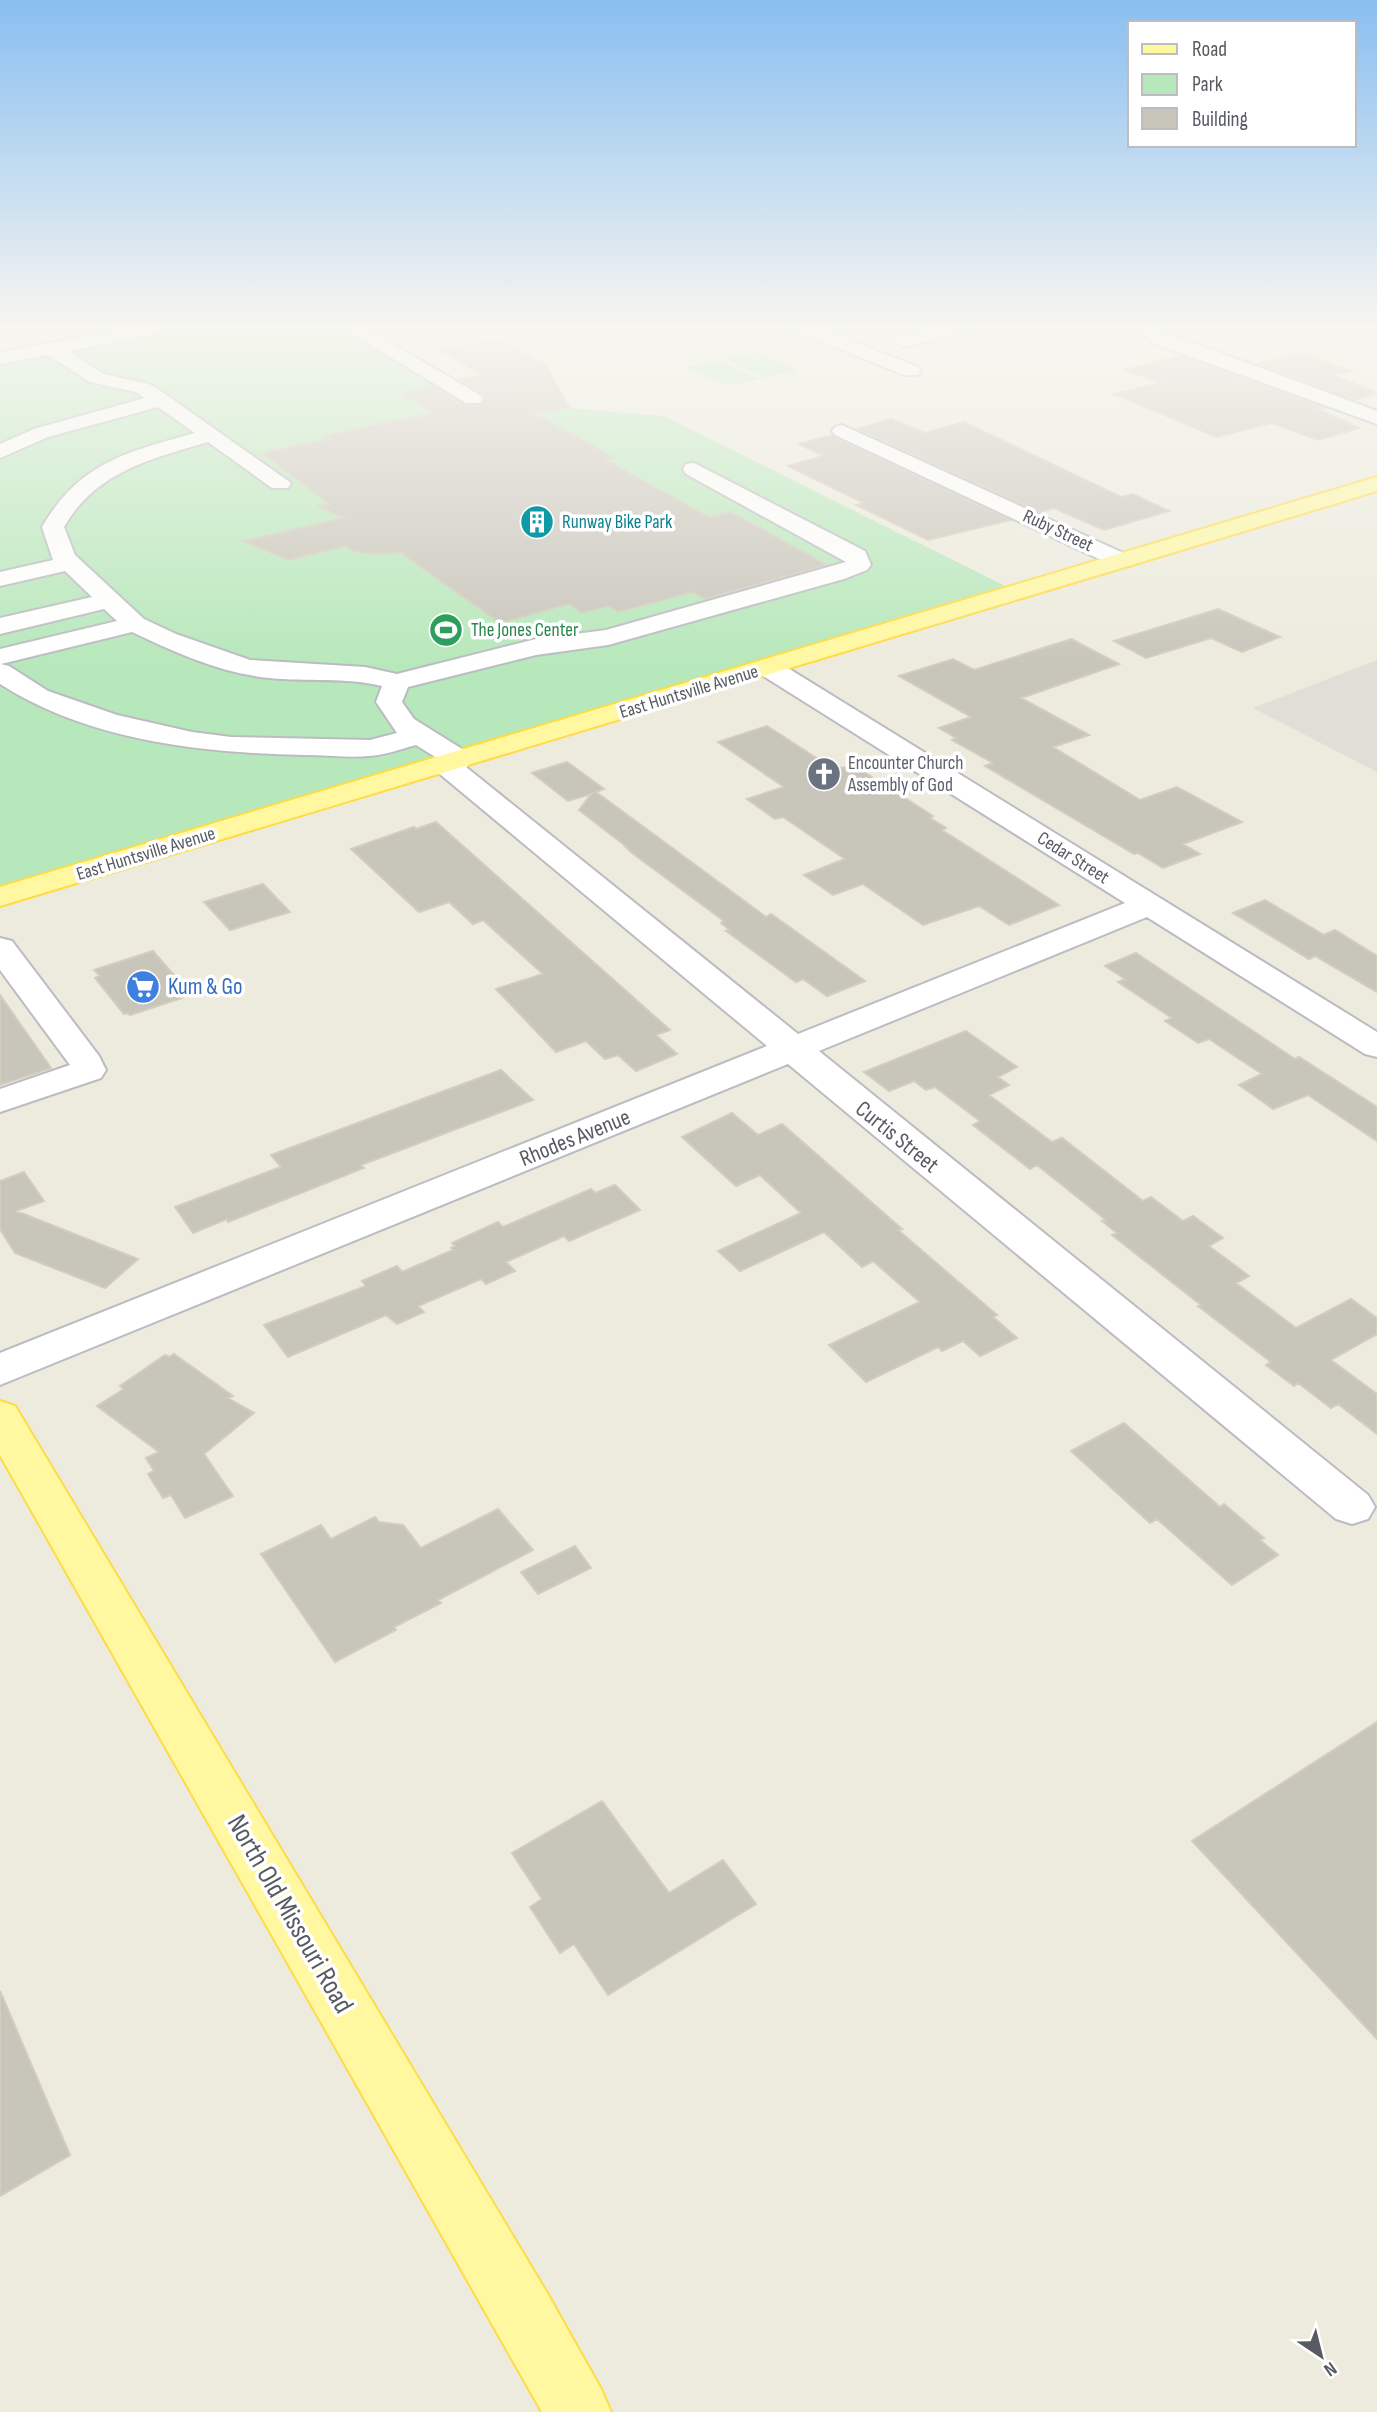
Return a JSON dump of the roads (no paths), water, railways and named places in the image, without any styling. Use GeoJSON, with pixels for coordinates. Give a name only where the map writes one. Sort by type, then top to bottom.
{"type":"FeatureCollection","features":[{"type":"Feature","properties":{"kind":"main road","name":"East Huntsville Avenue"},"geometry":{"type":"LineString","coordinates":[[0,897],[1377,484]]}},
{"type":"Feature","properties":{"kind":"main road","name":"North Old Missouri Road"},"geometry":{"type":"LineString","coordinates":[[0,1418],[578,2412]]}},
{"type":"Feature","properties":{"kind":"street"},"geometry":{"type":"LineString","coordinates":[[0,452],[25,441]]}},
{"type":"Feature","properties":{"kind":"street"},"geometry":{"type":"LineString","coordinates":[[192,441],[133,458],[96,478],[73,497],[53,527],[64,558],[135,624],[195,653],[266,670],[377,675],[397,682],[537,647],[608,637],[836,574],[859,565],[857,556],[694,469]]}},
{"type":"Feature","properties":{"kind":"street"},"geometry":{"type":"LineString","coordinates":[[219,441],[280,483]]}},
{"type":"Feature","properties":{"kind":"street","name":"Ruby Street"},"geometry":{"type":"LineString","coordinates":[[865,441],[1122,561]]}},
{"type":"Feature","properties":{"kind":"street"},"geometry":{"type":"LineString","coordinates":[[0,579],[70,563]]}},
{"type":"Feature","properties":{"kind":"street"},"geometry":{"type":"LineString","coordinates":[[0,602],[89,581]]}},
{"type":"Feature","properties":{"kind":"street"},"geometry":{"type":"LineString","coordinates":[[0,626],[110,600]]}},
{"type":"Feature","properties":{"kind":"street"},"geometry":{"type":"LineString","coordinates":[[0,657],[135,624]]}},
{"type":"Feature","properties":{"kind":"street","name":"Cedar Street"},"geometry":{"type":"LineString","coordinates":[[769,668],[1377,1047]]}},
{"type":"Feature","properties":{"kind":"street"},"geometry":{"type":"LineString","coordinates":[[0,672],[39,697],[110,722],[192,740],[231,745],[371,748],[420,735]]}},
{"type":"Feature","properties":{"kind":"street","name":"Curtis Street"},"geometry":{"type":"LineString","coordinates":[[397,682],[389,702],[404,725],[420,735],[792,1051],[1352,1507]]}},
{"type":"Feature","properties":{"kind":"street","name":"Rhodes Avenue"},"geometry":{"type":"LineString","coordinates":[[0,1370],[1149,905]]}},
{"type":"Feature","properties":{"kind":"street"},"geometry":{"type":"LineString","coordinates":[[0,948],[87,1063],[88,1070],[0,1101]]}},
{"type":"Feature","properties":{"kind":"place","name":"Runway Bike Park"},"geometry":{"type":"Point","coordinates":[537,522]}},
{"type":"Feature","properties":{"kind":"place","name":"The Jones Center"},"geometry":{"type":"Point","coordinates":[446,630]}},
{"type":"Feature","properties":{"kind":"place","name":"Encounter Church Assembly of God"},"geometry":{"type":"Point","coordinates":[824,774]}},
{"type":"Feature","properties":{"kind":"place","name":"Kum & Go"},"geometry":{"type":"Point","coordinates":[143,987]}}]}
